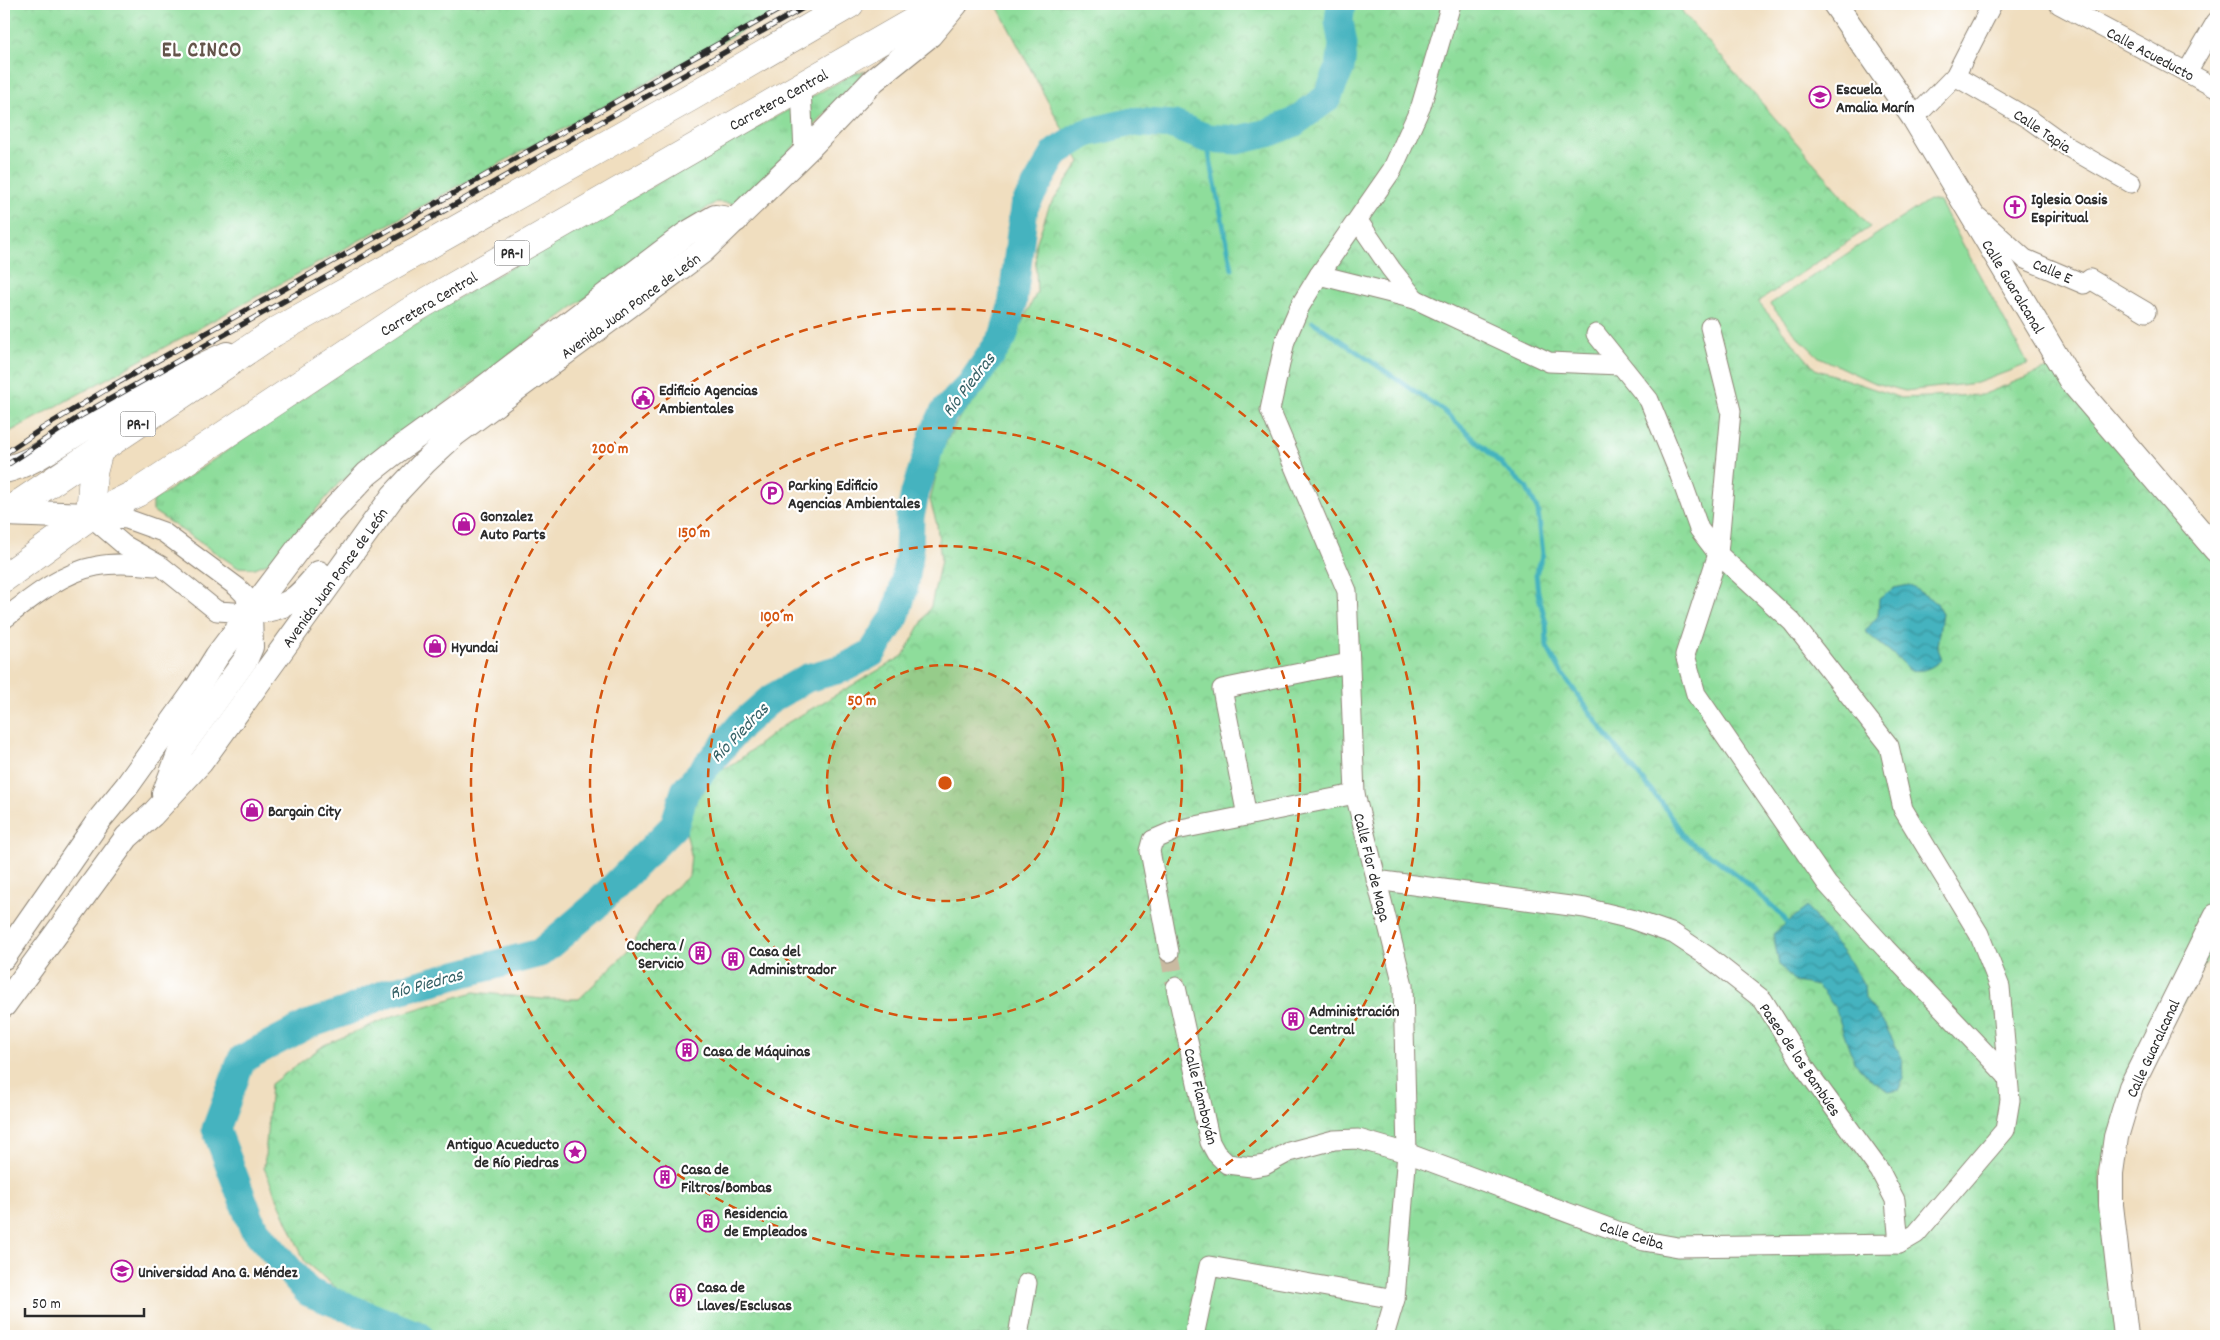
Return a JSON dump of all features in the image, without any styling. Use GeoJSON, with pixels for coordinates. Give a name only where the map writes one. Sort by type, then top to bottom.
{"type":"FeatureCollection","features":[{"type":"Feature","properties":{"kind":"highway","name":"PR-1"},"geometry":{"type":"LineString","coordinates":[[4,514],[273,334],[689,98],[850,4]]}},
{"type":"Feature","properties":{"kind":"highway","name":"Carretera Central"},"geometry":{"type":"LineString","coordinates":[[4,578],[90,516],[137,492],[409,312],[944,4]]}},
{"type":"Feature","properties":{"kind":"highway"},"geometry":{"type":"LineString","coordinates":[[90,516],[93,473],[99,450]]}},
{"type":"Feature","properties":{"kind":"main road"},"geometry":{"type":"LineString","coordinates":[[4,470],[17,467],[47,452],[85,428],[174,379],[273,334]]}},
{"type":"Feature","properties":{"kind":"main road"},"geometry":{"type":"LineString","coordinates":[[4,514],[90,516]]}},
{"type":"Feature","properties":{"kind":"street","name":"Avenida Juan Ponce de León"},"geometry":{"type":"LineString","coordinates":[[4,1005],[127,837],[152,815],[201,762],[393,496],[424,463],[455,434],[703,251],[874,80],[930,36],[956,4]]}},
{"type":"Feature","properties":{"kind":"street"},"geometry":{"type":"LineString","coordinates":[[1451,4],[1421,106],[1392,170],[1319,275],[1415,299],[1549,362],[1620,365]]}},
{"type":"Feature","properties":{"kind":"street","name":"Calle Guaralcanal"},"geometry":{"type":"LineString","coordinates":[[1835,4],[1914,118],[2071,381],[2216,550]]}},
{"type":"Feature","properties":{"kind":"street"},"geometry":{"type":"LineString","coordinates":[[1914,118],[1955,76],[1992,4]]}},
{"type":"Feature","properties":{"kind":"street","name":"Calle Acueducto"},"geometry":{"type":"LineString","coordinates":[[2059,4],[2216,88]]}},
{"type":"Feature","properties":{"kind":"street"},"geometry":{"type":"LineString","coordinates":[[2186,72],[2216,22]]}},
{"type":"Feature","properties":{"kind":"street","name":"Calle Tapia"},"geometry":{"type":"LineString","coordinates":[[1955,76],[2029,119],[2068,147],[2131,183]]}},
{"type":"Feature","properties":{"kind":"street"},"geometry":{"type":"LineString","coordinates":[[801,88],[804,152]]}},
{"type":"Feature","properties":{"kind":"street","name":"Calle E"},"geometry":{"type":"LineString","coordinates":[[1968,208],[2025,259],[2084,284],[2090,280],[2146,312]]}},
{"type":"Feature","properties":{"kind":"street","name":"Avenida Juan Ponce de León"},"geometry":{"type":"LineString","coordinates":[[4,957],[100,819],[127,786],[192,695],[217,656],[304,541],[373,470],[686,234],[715,217],[736,220]]}},
{"type":"Feature","properties":{"kind":"street"},"geometry":{"type":"LineString","coordinates":[[1358,221],[1391,269],[1415,299]]}},
{"type":"Feature","properties":{"kind":"street","name":"Calle Flor de Maga"},"geometry":{"type":"LineString","coordinates":[[1319,275],[1300,306],[1284,340],[1270,410],[1347,591],[1355,794],[1403,985],[1407,1153],[1395,1299],[1384,1336]]}},
{"type":"Feature","properties":{"kind":"street"},"geometry":{"type":"LineString","coordinates":[[1710,327],[1731,411],[1718,554],[1685,655],[1696,694],[1827,884],[2007,1076]]}},
{"type":"Feature","properties":{"kind":"street"},"geometry":{"type":"LineString","coordinates":[[1596,334],[1649,400],[1679,473],[1699,529],[1718,554],[1792,622],[1889,746],[1903,809],[1979,934],[2000,987],[2010,1100],[2005,1130],[1916,1234],[1899,1244]]}},
{"type":"Feature","properties":{"kind":"street"},"geometry":{"type":"LineString","coordinates":[[90,516],[124,545],[161,566],[218,611],[250,613],[288,605],[299,597],[373,511],[393,496]]}},
{"type":"Feature","properties":{"kind":"street"},"geometry":{"type":"LineString","coordinates":[[90,516],[127,519],[163,532],[238,587],[246,595],[250,613],[251,647],[246,659],[181,749],[160,806]]}},
{"type":"Feature","properties":{"kind":"street"},"geometry":{"type":"LineString","coordinates":[[4,618],[63,578],[97,566],[133,564],[161,566]]}},
{"type":"Feature","properties":{"kind":"street"},"geometry":{"type":"LineString","coordinates":[[1247,816],[1222,689],[1349,663]]}},
{"type":"Feature","properties":{"kind":"street"},"geometry":{"type":"LineString","coordinates":[[1170,952],[1150,851],[1153,840],[1176,830],[1355,794]]}},
{"type":"Feature","properties":{"kind":"street","name":"Paseo de los Bambúes"},"geometry":{"type":"LineString","coordinates":[[1376,880],[1585,908],[1631,919],[1674,934],[1707,956],[1763,1000],[1805,1068],[1880,1170],[1895,1200],[1899,1244]]}},
{"type":"Feature","properties":{"kind":"street","name":"Calle Guaralcanal"},"geometry":{"type":"LineString","coordinates":[[2126,1336],[2111,1205],[2111,1173],[2116,1137],[2131,1087],[2216,916]]}},
{"type":"Feature","properties":{"kind":"street","name":"Calle Flamboyán"},"geometry":{"type":"LineString","coordinates":[[1176,987],[1210,1142],[1216,1153],[1227,1164],[1252,1167],[1265,1165],[1289,1152],[1347,1138],[1388,1146],[1407,1153]]}},
{"type":"Feature","properties":{"kind":"street","name":"Calle Ceiba"},"geometry":{"type":"LineString","coordinates":[[1407,1153],[1644,1241],[1678,1246],[1899,1244]]}},
{"type":"Feature","properties":{"kind":"street"},"geometry":{"type":"LineString","coordinates":[[1194,1336],[1209,1266],[1395,1299]]}},
{"type":"Feature","properties":{"kind":"street"},"geometry":{"type":"LineString","coordinates":[[1018,1336],[1027,1283]]}},
{"type":"Feature","properties":{"kind":"green space"},"geometry":{"type":"Polygon","coordinates":[[[4,4],[791,4],[4,435],[4,4]]]}},
{"type":"Feature","properties":{"kind":"green space"},"geometry":{"type":"Polygon","coordinates":[[[996,4],[1678,4],[1684,14],[1870,227],[1758,302],[1815,369],[1901,398],[1982,395],[2052,367],[2216,550],[2216,946],[2158,1046],[2100,1172],[2117,1336],[414,1336],[386,1329],[305,1262],[264,1168],[271,1084],[324,1045],[393,1016],[474,992],[542,999],[579,999],[628,951],[661,899],[689,876],[691,854],[676,786],[732,765],[787,723],[903,656],[931,606],[941,560],[937,525],[930,500],[942,450],[960,416],[979,396],[1010,347],[1037,292],[1035,247],[1049,207],[1080,162],[996,4]]]}},
{"type":"Feature","properties":{"kind":"green space"},"geometry":{"type":"Polygon","coordinates":[[[865,71],[740,204],[716,202],[685,223],[339,483],[272,561],[255,568],[237,567],[153,511],[153,501],[376,349],[442,307],[707,155],[853,74],[865,71]]]}},
{"type":"Feature","properties":{"kind":"green space"},"geometry":{"type":"Polygon","coordinates":[[[1929,200],[1940,202],[2028,364],[1977,383],[1905,391],[1872,382],[1819,357],[1795,334],[1770,304],[1929,200]]]}},
{"type":"Feature","properties":{"kind":"water"},"geometry":{"type":"Polygon","coordinates":[[[1909,585],[1937,603],[1942,614],[1937,646],[1942,659],[1934,665],[1919,671],[1909,670],[1865,631],[1878,616],[1879,599],[1894,588],[1909,585]]]}},
{"type":"Feature","properties":{"kind":"water"},"geometry":{"type":"Polygon","coordinates":[[[1807,907],[1851,963],[1864,985],[1865,998],[1885,1025],[1902,1058],[1903,1079],[1900,1089],[1889,1091],[1872,1081],[1854,1062],[1835,1008],[1824,993],[1817,986],[1795,982],[1779,964],[1773,934],[1807,907]]]}},
{"type":"Feature","properties":{"kind":"waterway","name":"Río Piedras"},"geometry":{"type":"LineString","coordinates":[[419,1336],[308,1292],[253,1227],[216,1129],[242,1059],[307,1025],[347,1011],[387,993],[540,953],[594,907],[674,826],[685,791],[741,725],[772,698],[807,678],[844,668],[872,653],[895,617],[904,587],[909,556],[910,517],[915,493],[933,436],[944,412],[971,384],[1003,337],[1012,307],[1024,207],[1056,152],[1086,133],[1132,122],[1174,125],[1206,138],[1238,140],[1268,133],[1293,123],[1327,98],[1340,68],[1343,45],[1339,21],[1341,4]]}},
{"type":"Feature","properties":{"kind":"waterway"},"geometry":{"type":"LineString","coordinates":[[1206,138],[1232,269]]}},
{"type":"Feature","properties":{"kind":"waterway"},"geometry":{"type":"LineString","coordinates":[[1313,322],[1444,411],[1526,487],[1538,511],[1543,554],[1536,574],[1538,593],[1546,623],[1547,647],[1561,672],[1613,744],[1664,806],[1686,839],[1739,877],[1781,914],[1787,923]]}},
{"type":"Feature","properties":{"kind":"tunnel"},"geometry":{"type":"LineString","coordinates":[[1169,952],[1176,987]]}},
{"type":"Feature","properties":{"kind":"railway"},"geometry":{"type":"LineString","coordinates":[[4,454],[112,386],[789,4]]}},
{"type":"Feature","properties":{"kind":"railway"},"geometry":{"type":"LineString","coordinates":[[4,467],[82,415],[810,4]]}},
{"type":"Feature","properties":{"kind":"place","name":"Escuela Amalia Marín"},"geometry":{"type":"Point","coordinates":[1820,97]}},
{"type":"Feature","properties":{"kind":"place","name":"Iglesia Oasis Espiritual"},"geometry":{"type":"Point","coordinates":[2015,207]}},
{"type":"Feature","properties":{"kind":"place","name":"Edificio Agencias Ambientales"},"geometry":{"type":"Point","coordinates":[643,398]}},
{"type":"Feature","properties":{"kind":"place","name":"Parking Edificio Agencias Ambientales"},"geometry":{"type":"Point","coordinates":[772,493]}},
{"type":"Feature","properties":{"kind":"place","name":"Gonzalez Auto Parts"},"geometry":{"type":"Point","coordinates":[464,524]}},
{"type":"Feature","properties":{"kind":"place","name":"Hyundai"},"geometry":{"type":"Point","coordinates":[435,646]}},
{"type":"Feature","properties":{"kind":"place","name":"Bargain City"},"geometry":{"type":"Point","coordinates":[252,810]}},
{"type":"Feature","properties":{"kind":"place","name":"Cochera / Servicio"},"geometry":{"type":"Point","coordinates":[700,953]}},
{"type":"Feature","properties":{"kind":"place","name":"Casa del Administrador"},"geometry":{"type":"Point","coordinates":[733,959]}},
{"type":"Feature","properties":{"kind":"place","name":"Administración Central"},"geometry":{"type":"Point","coordinates":[1293,1019]}},
{"type":"Feature","properties":{"kind":"place","name":"Casa de Máquinas"},"geometry":{"type":"Point","coordinates":[687,1050]}},
{"type":"Feature","properties":{"kind":"place","name":"Antiguo Acueducto de Río Piedras"},"geometry":{"type":"Point","coordinates":[575,1152]}},
{"type":"Feature","properties":{"kind":"place","name":"Casa de Filtros/Bombas"},"geometry":{"type":"Point","coordinates":[665,1177]}},
{"type":"Feature","properties":{"kind":"place","name":"Residencia de Empleados"},"geometry":{"type":"Point","coordinates":[708,1221]}},
{"type":"Feature","properties":{"kind":"place","name":"Universidad Ana G. Méndez"},"geometry":{"type":"Point","coordinates":[122,1271]}},
{"type":"Feature","properties":{"kind":"place","name":"Casa de Llaves/Esclusas"},"geometry":{"type":"Point","coordinates":[681,1295]}},
{"type":"Feature","properties":{"kind":"district","name":"EL CINCO"},"geometry":{"type":"Point","coordinates":[202,49]}}]}
